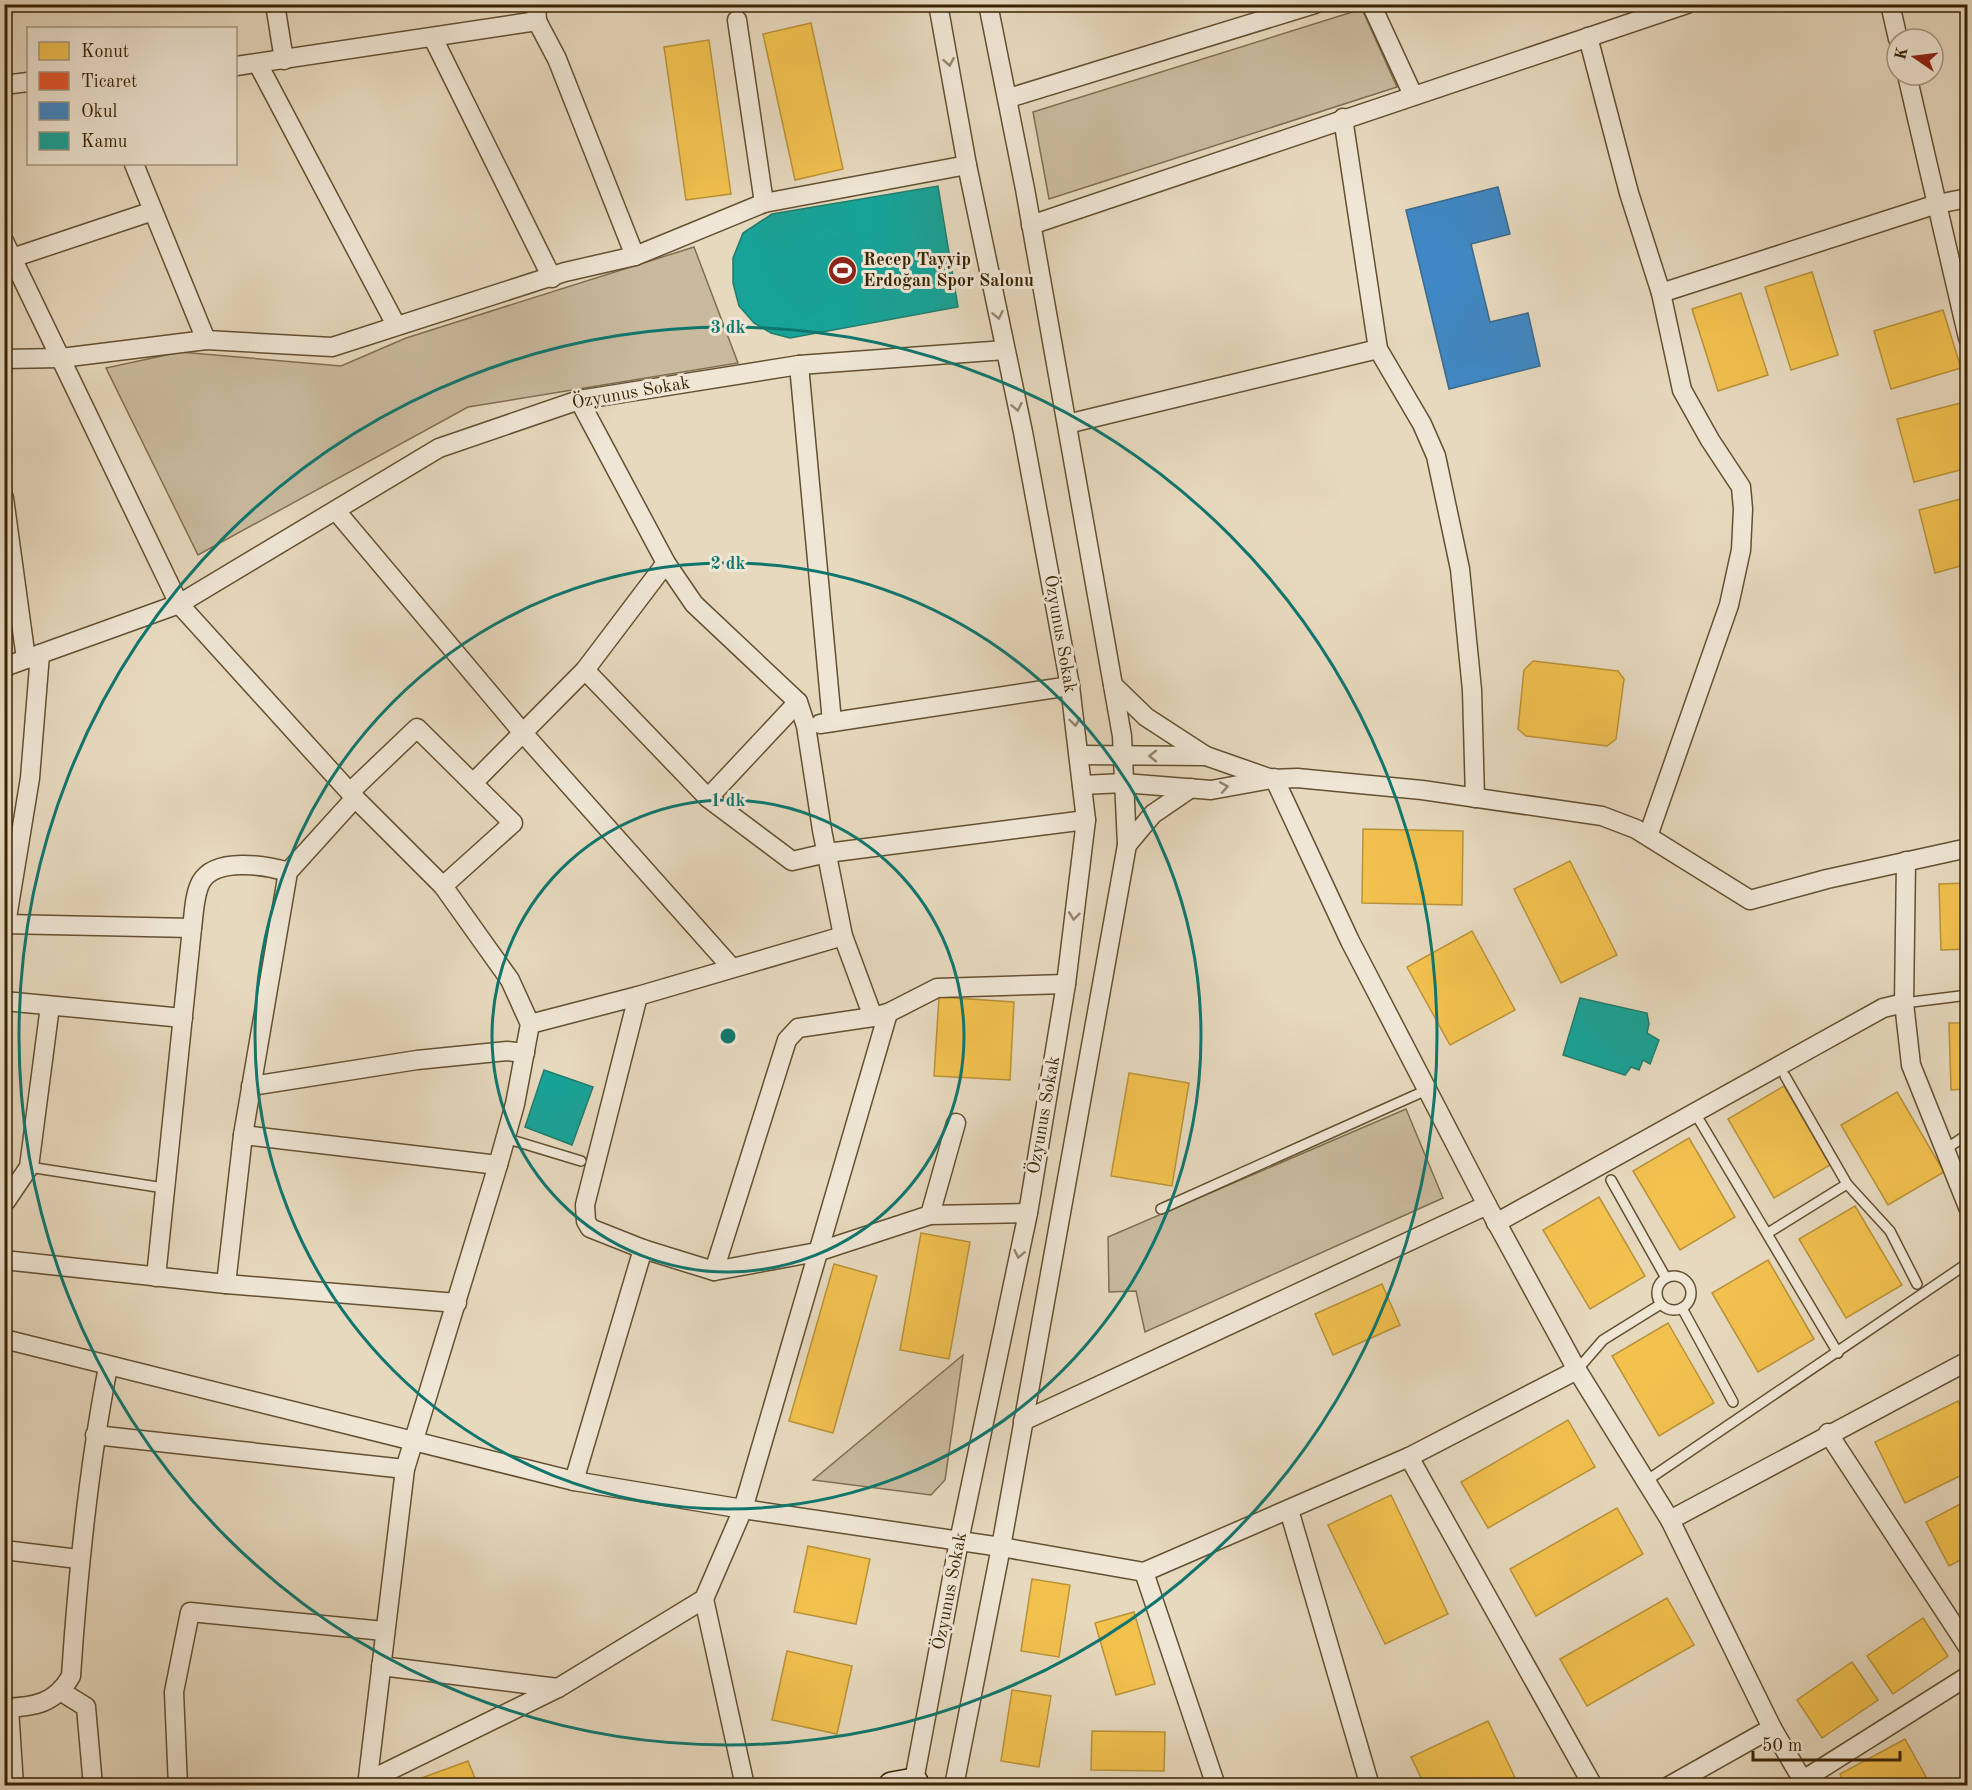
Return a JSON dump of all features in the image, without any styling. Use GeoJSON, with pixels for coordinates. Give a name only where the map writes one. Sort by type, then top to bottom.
{"type":"FeatureCollection","features":[{"type":"Feature","properties":{"kind":"street"},"geometry":{"type":"LineString","coordinates":[[275,4],[284,60]]}},
{"type":"Feature","properties":{"kind":"street"},"geometry":{"type":"LineString","coordinates":[[938,4],[967,165],[1005,350]]}},
{"type":"Feature","properties":{"kind":"street"},"geometry":{"type":"LineString","coordinates":[[954,1785],[1001,1547],[1127,845],[1123,756],[1113,685],[1009,98],[988,4]]}},
{"type":"Feature","properties":{"kind":"street"},"geometry":{"type":"LineString","coordinates":[[1009,98],[1315,4]]}},
{"type":"Feature","properties":{"kind":"street"},"geometry":{"type":"LineString","coordinates":[[1371,4],[1413,95]]}},
{"type":"Feature","properties":{"kind":"street"},"geometry":{"type":"LineString","coordinates":[[1031,225],[1687,4]]}},
{"type":"Feature","properties":{"kind":"street"},"geometry":{"type":"LineString","coordinates":[[1890,4],[1895,27]]}},
{"type":"Feature","properties":{"kind":"street"},"geometry":{"type":"LineString","coordinates":[[237,66],[433,38],[536,13],[557,59],[634,256]]}},
{"type":"Feature","properties":{"kind":"street"},"geometry":{"type":"LineString","coordinates":[[736,20],[764,203]]}},
{"type":"Feature","properties":{"kind":"street"},"geometry":{"type":"LineString","coordinates":[[1588,37],[1629,193],[1661,292],[1682,390],[1710,440],[1741,487],[1743,529],[1736,578],[1729,605],[1648,836]]}},
{"type":"Feature","properties":{"kind":"street"},"geometry":{"type":"LineString","coordinates":[[433,38],[552,278]]}},
{"type":"Feature","properties":{"kind":"street"},"geometry":{"type":"LineString","coordinates":[[258,64],[396,325]]}},
{"type":"Feature","properties":{"kind":"street"},"geometry":{"type":"LineString","coordinates":[[4,85],[27,82]]}},
{"type":"Feature","properties":{"kind":"street"},"geometry":{"type":"LineString","coordinates":[[1910,87],[1968,338]]}},
{"type":"Feature","properties":{"kind":"street"},"geometry":{"type":"LineString","coordinates":[[1343,118],[1378,349],[1422,423],[1436,456],[1460,569],[1472,690],[1475,798]]}},
{"type":"Feature","properties":{"kind":"street"},"geometry":{"type":"LineString","coordinates":[[134,165],[207,340]]}},
{"type":"Feature","properties":{"kind":"street"},"geometry":{"type":"LineString","coordinates":[[4,359],[61,358],[207,340],[332,347],[396,325],[634,256],[764,203],[967,165]]}},
{"type":"Feature","properties":{"kind":"street"},"geometry":{"type":"LineString","coordinates":[[1661,292],[1937,204],[1968,198]]}},
{"type":"Feature","properties":{"kind":"street"},"geometry":{"type":"LineString","coordinates":[[153,211],[6,246],[179,604],[352,795],[443,886],[510,980],[530,1024],[498,1165],[405,1469],[367,1783]]}},
{"type":"Feature","properties":{"kind":"street"},"geometry":{"type":"LineString","coordinates":[[1066,424],[1378,349]]}},
{"type":"Feature","properties":{"kind":"street","name":"Özyunus Sokak"},"geometry":{"type":"LineString","coordinates":[[4,667],[179,604],[337,512],[439,448],[579,400],[799,364],[1005,350],[1023,432],[1070,686],[1086,820],[1066,984],[1028,1213],[909,1785]]}},
{"type":"Feature","properties":{"kind":"street"},"geometry":{"type":"LineString","coordinates":[[799,364],[832,722]]}},
{"type":"Feature","properties":{"kind":"street"},"geometry":{"type":"LineString","coordinates":[[367,1783],[558,1688],[704,1599],[743,1509],[817,1252],[881,1015],[843,936],[826,853],[806,726],[798,702],[694,604],[666,563],[579,400]]}},
{"type":"Feature","properties":{"kind":"street"},"geometry":{"type":"LineString","coordinates":[[4,498],[8,541],[33,656],[30,778],[5,924],[192,928]]}},
{"type":"Feature","properties":{"kind":"street"},"geometry":{"type":"LineString","coordinates":[[337,512],[523,733],[732,968]]}},
{"type":"Feature","properties":{"kind":"street"},"geometry":{"type":"LineString","coordinates":[[474,782],[585,670],[666,563]]}},
{"type":"Feature","properties":{"kind":"street"},"geometry":{"type":"LineString","coordinates":[[585,670],[708,798],[792,861],[826,853],[1086,820]]}},
{"type":"Feature","properties":{"kind":"street"},"geometry":{"type":"LineString","coordinates":[[1113,685],[1146,717],[1206,756],[1272,778],[1422,790],[1602,816],[1636,829],[1750,900],[1968,848]]}},
{"type":"Feature","properties":{"kind":"street"},"geometry":{"type":"LineString","coordinates":[[806,726],[1070,686]]}},
{"type":"Feature","properties":{"kind":"street"},"geometry":{"type":"LineString","coordinates":[[708,798],[798,702]]}},
{"type":"Feature","properties":{"kind":"street"},"geometry":{"type":"LineString","coordinates":[[226,1284],[243,1135],[288,872],[352,795],[417,728],[513,823],[443,886]]}},
{"type":"Feature","properties":{"kind":"street"},"geometry":{"type":"LineString","coordinates":[[1079,755],[1206,756]]}},
{"type":"Feature","properties":{"kind":"street"},"geometry":{"type":"LineString","coordinates":[[1082,785],[1124,783],[1211,790],[1272,778]]}},
{"type":"Feature","properties":{"kind":"street"},"geometry":{"type":"LineString","coordinates":[[1272,778],[1350,940],[1429,1089],[1496,1223],[1577,1370],[1670,1520],[1772,1728],[1804,1783],[1968,1676]]}},
{"type":"Feature","properties":{"kind":"street"},"geometry":{"type":"LineString","coordinates":[[1127,845],[1152,814],[1191,788]]}},
{"type":"Feature","properties":{"kind":"street"},"geometry":{"type":"LineString","coordinates":[[1906,861],[1904,1003],[1911,1065],[1968,1207]]}},
{"type":"Feature","properties":{"kind":"street"},"geometry":{"type":"LineString","coordinates":[[156,1277],[192,928],[201,882],[218,868],[274,868],[288,872]]}},
{"type":"Feature","properties":{"kind":"street"},"geometry":{"type":"LineString","coordinates":[[530,1024],[639,996],[843,936]]}},
{"type":"Feature","properties":{"kind":"street"},"geometry":{"type":"LineString","coordinates":[[714,1271],[787,1040],[798,1028],[881,1015],[937,988],[1066,984]]}},
{"type":"Feature","properties":{"kind":"street"},"geometry":{"type":"LineString","coordinates":[[639,996],[585,1205],[586,1221],[591,1228],[643,1249],[714,1271],[817,1252],[930,1215],[1028,1213]]}},
{"type":"Feature","properties":{"kind":"street"},"geometry":{"type":"LineString","coordinates":[[4,1001],[183,1018]]}},
{"type":"Feature","properties":{"kind":"street"},"geometry":{"type":"LineString","coordinates":[[1496,1223],[1883,1008],[1904,1003]]}},
{"type":"Feature","properties":{"kind":"street"},"geometry":{"type":"LineString","coordinates":[[5,1204],[30,1167],[50,1006]]}},
{"type":"Feature","properties":{"kind":"street"},"geometry":{"type":"LineString","coordinates":[[251,1086],[417,1060],[507,1051],[525,1053]]}},
{"type":"Feature","properties":{"kind":"street"},"geometry":{"type":"LineString","coordinates":[[930,1215],[956,1123]]}},
{"type":"Feature","properties":{"kind":"street"},"geometry":{"type":"LineString","coordinates":[[243,1135],[498,1165]]}},
{"type":"Feature","properties":{"kind":"street"},"geometry":{"type":"LineString","coordinates":[[1023,1421],[1487,1205]]}},
{"type":"Feature","properties":{"kind":"street"},"geometry":{"type":"LineString","coordinates":[[574,1481],[643,1249]]}},
{"type":"Feature","properties":{"kind":"street"},"geometry":{"type":"LineString","coordinates":[[4,1260],[226,1284],[457,1303]]}},
{"type":"Feature","properties":{"kind":"street"},"geometry":{"type":"LineString","coordinates":[[4,1339],[574,1481],[743,1509],[959,1540],[1144,1572],[1409,1457],[1577,1370]]}},
{"type":"Feature","properties":{"kind":"street"},"geometry":{"type":"LineString","coordinates":[[1670,1520],[1828,1433],[1968,1361]]}},
{"type":"Feature","properties":{"kind":"street"},"geometry":{"type":"LineString","coordinates":[[14,1785],[7,1708],[49,1701],[62,1692],[71,1676],[78,1559],[95,1435],[108,1366]]}},
{"type":"Feature","properties":{"kind":"street"},"geometry":{"type":"LineString","coordinates":[[1828,1433],[1968,1647]]}},
{"type":"Feature","properties":{"kind":"street"},"geometry":{"type":"LineString","coordinates":[[95,1435],[405,1469]]}},
{"type":"Feature","properties":{"kind":"street"},"geometry":{"type":"LineString","coordinates":[[1409,1457],[1593,1785]]}},
{"type":"Feature","properties":{"kind":"street"},"geometry":{"type":"LineString","coordinates":[[1289,1510],[1370,1785]]}},
{"type":"Feature","properties":{"kind":"street"},"geometry":{"type":"LineString","coordinates":[[4,1550],[78,1559]]}},
{"type":"Feature","properties":{"kind":"street"},"geometry":{"type":"LineString","coordinates":[[1144,1572],[1216,1785]]}},
{"type":"Feature","properties":{"kind":"street"},"geometry":{"type":"LineString","coordinates":[[704,1599],[745,1785]]}},
{"type":"Feature","properties":{"kind":"street"},"geometry":{"type":"LineString","coordinates":[[178,1785],[174,1692],[190,1612],[384,1631]]}},
{"type":"Feature","properties":{"kind":"street"},"geometry":{"type":"LineString","coordinates":[[381,1666],[558,1688]]}},
{"type":"Feature","properties":{"kind":"street"},"geometry":{"type":"LineString","coordinates":[[62,1692],[86,1707],[93,1785]]}},
{"type":"Feature","properties":{"kind":"street"},"geometry":{"type":"LineString","coordinates":[[1669,1785],[1772,1728]]}},
{"type":"Feature","properties":{"kind":"lane"},"geometry":{"type":"LineString","coordinates":[[1904,1003],[1968,995]]}},
{"type":"Feature","properties":{"kind":"lane"},"geometry":{"type":"LineString","coordinates":[[1785,1076],[1847,1184],[1890,1231],[1917,1284]]}},
{"type":"Feature","properties":{"kind":"lane"},"geometry":{"type":"LineString","coordinates":[[1161,1209],[1429,1089]]}},
{"type":"Feature","properties":{"kind":"lane"},"geometry":{"type":"LineString","coordinates":[[1695,1113],[1838,1353]]}},
{"type":"Feature","properties":{"kind":"lane"},"geometry":{"type":"LineString","coordinates":[[1946,1149],[1968,1134]]}},
{"type":"Feature","properties":{"kind":"lane"},"geometry":{"type":"LineString","coordinates":[[505,1138],[581,1161]]}},
{"type":"Feature","properties":{"kind":"lane"},"geometry":{"type":"LineString","coordinates":[[30,1167],[164,1188]]}},
{"type":"Feature","properties":{"kind":"lane"},"geometry":{"type":"LineString","coordinates":[[1611,1180],[1666,1278]]}},
{"type":"Feature","properties":{"kind":"lane"},"geometry":{"type":"LineString","coordinates":[[1768,1233],[1847,1184]]}},
{"type":"Feature","properties":{"kind":"lane"},"geometry":{"type":"LineString","coordinates":[[1646,1481],[1968,1263]]}},
{"type":"Feature","properties":{"kind":"lane"},"geometry":{"type":"LineString","coordinates":[[1677,1276],[1687,1282],[1691,1293],[1682,1308],[1671,1310],[1661,1304],[1658,1287],[1666,1278],[1677,1276]]}},
{"type":"Feature","properties":{"kind":"lane"},"geometry":{"type":"LineString","coordinates":[[1577,1370],[1603,1340],[1661,1304]]}},
{"type":"Feature","properties":{"kind":"lane"},"geometry":{"type":"LineString","coordinates":[[1682,1308],[1733,1402]]}},
{"type":"Feature","properties":{"kind":"shaded area"},"geometry":{"type":"Polygon","coordinates":[[[1362,9],[1397,87],[1049,199],[1033,112],[1362,9]]]}},
{"type":"Feature","properties":{"kind":"shaded area"},"geometry":{"type":"Polygon","coordinates":[[[694,247],[738,363],[468,407],[198,555],[106,368],[180,352],[341,366],[406,338],[694,247]]]}},
{"type":"Feature","properties":{"kind":"shaded area"},"geometry":{"type":"Polygon","coordinates":[[[1406,1109],[1443,1198],[1145,1332],[1136,1291],[1109,1292],[1108,1237],[1406,1109]]]}},
{"type":"Feature","properties":{"kind":"shaded area"},"geometry":{"type":"Polygon","coordinates":[[[963,1355],[945,1480],[931,1495],[813,1480],[963,1355]]]}},
{"type":"Feature","properties":{"kind":"building: Konut"},"geometry":{"type":"Polygon","coordinates":[[[811,23],[843,169],[795,180],[763,34],[811,23]]]}},
{"type":"Feature","properties":{"kind":"building: Konut"},"geometry":{"type":"Polygon","coordinates":[[[709,40],[731,194],[686,200],[664,47],[709,40]]]}},
{"type":"Feature","properties":{"kind":"building: Konut"},"geometry":{"type":"Polygon","coordinates":[[[1812,272],[1838,355],[1791,370],[1765,287],[1812,272]]]}},
{"type":"Feature","properties":{"kind":"building: Konut"},"geometry":{"type":"Polygon","coordinates":[[[1741,293],[1768,375],[1718,391],[1692,309],[1741,293]]]}},
{"type":"Feature","properties":{"kind":"building: Konut"},"geometry":{"type":"Polygon","coordinates":[[[1943,310],[1961,368],[1891,389],[1874,331],[1943,310]]]}},
{"type":"Feature","properties":{"kind":"building: Konut"},"geometry":{"type":"Polygon","coordinates":[[[1965,402],[1968,413],[1968,468],[1914,482],[1897,419],[1965,402]]]}},
{"type":"Feature","properties":{"kind":"building: Konut"},"geometry":{"type":"Polygon","coordinates":[[[1968,497],[1968,564],[1935,573],[1919,510],[1968,497]]]}},
{"type":"Feature","properties":{"kind":"building: Konut"},"geometry":{"type":"Polygon","coordinates":[[[1533,661],[1618,671],[1624,679],[1616,739],[1607,746],[1526,736],[1518,729],[1524,670],[1533,661]]]}},
{"type":"Feature","properties":{"kind":"building: Konut"},"geometry":{"type":"Polygon","coordinates":[[[1363,829],[1463,831],[1462,905],[1362,903],[1363,829]]]}},
{"type":"Feature","properties":{"kind":"building: Konut"},"geometry":{"type":"Polygon","coordinates":[[[1570,861],[1617,955],[1561,983],[1514,889],[1570,861]]]}},
{"type":"Feature","properties":{"kind":"building: Konut"},"geometry":{"type":"Polygon","coordinates":[[[1968,883],[1968,949],[1941,950],[1939,884],[1968,883]]]}},
{"type":"Feature","properties":{"kind":"building: Konut"},"geometry":{"type":"Polygon","coordinates":[[[1472,931],[1515,1010],[1450,1045],[1407,967],[1472,931]]]}},
{"type":"Feature","properties":{"kind":"building: Konut"},"geometry":{"type":"Polygon","coordinates":[[[939,997],[1014,1002],[1010,1080],[934,1076],[939,997]]]}},
{"type":"Feature","properties":{"kind":"building: Konut"},"geometry":{"type":"Polygon","coordinates":[[[1949,1023],[1968,1023],[1968,1089],[1951,1090],[1949,1023]]]}},
{"type":"Feature","properties":{"kind":"building: Konut"},"geometry":{"type":"Polygon","coordinates":[[[1129,1073],[1189,1083],[1172,1186],[1111,1176],[1129,1073]]]}},
{"type":"Feature","properties":{"kind":"building: Konut"},"geometry":{"type":"Polygon","coordinates":[[[1784,1086],[1830,1165],[1774,1198],[1728,1119],[1784,1086]]]}},
{"type":"Feature","properties":{"kind":"building: Konut"},"geometry":{"type":"Polygon","coordinates":[[[1897,1092],[1944,1172],[1888,1205],[1841,1125],[1897,1092]]]}},
{"type":"Feature","properties":{"kind":"building: Konut"},"geometry":{"type":"Polygon","coordinates":[[[1689,1138],[1735,1217],[1680,1250],[1633,1171],[1689,1138]]]}},
{"type":"Feature","properties":{"kind":"building: Konut"},"geometry":{"type":"Polygon","coordinates":[[[1599,1197],[1645,1276],[1590,1309],[1543,1230],[1599,1197]]]}},
{"type":"Feature","properties":{"kind":"building: Konut"},"geometry":{"type":"Polygon","coordinates":[[[1855,1206],[1902,1285],[1846,1318],[1799,1239],[1855,1206]]]}},
{"type":"Feature","properties":{"kind":"building: Konut"},"geometry":{"type":"Polygon","coordinates":[[[921,1233],[970,1242],[949,1359],[900,1350],[921,1233]]]}},
{"type":"Feature","properties":{"kind":"building: Konut"},"geometry":{"type":"Polygon","coordinates":[[[1768,1260],[1814,1339],[1758,1372],[1712,1293],[1768,1260]]]}},
{"type":"Feature","properties":{"kind":"building: Konut"},"geometry":{"type":"Polygon","coordinates":[[[834,1264],[877,1276],[833,1433],[789,1421],[834,1264]]]}},
{"type":"Feature","properties":{"kind":"building: Konut"},"geometry":{"type":"Polygon","coordinates":[[[1382,1284],[1400,1325],[1333,1355],[1315,1314],[1382,1284]]]}},
{"type":"Feature","properties":{"kind":"building: Konut"},"geometry":{"type":"Polygon","coordinates":[[[1668,1323],[1714,1403],[1659,1436],[1612,1356],[1668,1323]]]}},
{"type":"Feature","properties":{"kind":"building: Konut"},"geometry":{"type":"Polygon","coordinates":[[[1958,1401],[1968,1421],[1968,1472],[1905,1503],[1875,1442],[1958,1401]]]}},
{"type":"Feature","properties":{"kind":"building: Konut"},"geometry":{"type":"Polygon","coordinates":[[[1568,1420],[1595,1467],[1488,1528],[1461,1482],[1568,1420]]]}},
{"type":"Feature","properties":{"kind":"building: Konut"},"geometry":{"type":"Polygon","coordinates":[[[1391,1495],[1448,1614],[1385,1644],[1328,1525],[1391,1495]]]}},
{"type":"Feature","properties":{"kind":"building: Konut"},"geometry":{"type":"Polygon","coordinates":[[[1968,1500],[1968,1556],[1949,1566],[1926,1522],[1968,1500]]]}},
{"type":"Feature","properties":{"kind":"building: Konut"},"geometry":{"type":"Polygon","coordinates":[[[1617,1508],[1643,1554],[1536,1616],[1510,1569],[1617,1508]]]}},
{"type":"Feature","properties":{"kind":"building: Konut"},"geometry":{"type":"Polygon","coordinates":[[[808,1546],[870,1559],[856,1624],[794,1612],[808,1546]]]}},
{"type":"Feature","properties":{"kind":"building: Konut"},"geometry":{"type":"Polygon","coordinates":[[[1032,1579],[1070,1585],[1059,1657],[1021,1651],[1032,1579]]]}},
{"type":"Feature","properties":{"kind":"building: Konut"},"geometry":{"type":"Polygon","coordinates":[[[1968,1579],[1968,1594],[1960,1584],[1968,1579]]]}},
{"type":"Feature","properties":{"kind":"building: Konut"},"geometry":{"type":"Polygon","coordinates":[[[1667,1598],[1694,1645],[1587,1706],[1560,1659],[1667,1598]]]}},
{"type":"Feature","properties":{"kind":"building: Konut"},"geometry":{"type":"Polygon","coordinates":[[[1134,1612],[1155,1684],[1116,1695],[1095,1623],[1134,1612]]]}},
{"type":"Feature","properties":{"kind":"building: Konut"},"geometry":{"type":"Polygon","coordinates":[[[1923,1618],[1948,1656],[1893,1694],[1867,1656],[1923,1618]]]}},
{"type":"Feature","properties":{"kind":"building: Konut"},"geometry":{"type":"Polygon","coordinates":[[[787,1651],[852,1666],[837,1734],[772,1720],[787,1651]]]}},
{"type":"Feature","properties":{"kind":"building: Konut"},"geometry":{"type":"Polygon","coordinates":[[[1852,1662],[1878,1700],[1822,1738],[1797,1700],[1852,1662]]]}},
{"type":"Feature","properties":{"kind":"building: Konut"},"geometry":{"type":"Polygon","coordinates":[[[1012,1690],[1051,1696],[1039,1767],[1001,1761],[1012,1690]]]}},
{"type":"Feature","properties":{"kind":"building: Konut"},"geometry":{"type":"Polygon","coordinates":[[[1488,1721],[1519,1786],[1425,1786],[1411,1757],[1488,1721]]]}},
{"type":"Feature","properties":{"kind":"building: Konut"},"geometry":{"type":"Polygon","coordinates":[[[1092,1731],[1165,1732],[1164,1771],[1091,1770],[1092,1731]]]}},
{"type":"Feature","properties":{"kind":"building: Konut"},"geometry":{"type":"Polygon","coordinates":[[[1905,1739],[1931,1786],[1846,1786],[1840,1774],[1905,1739]]]}},
{"type":"Feature","properties":{"kind":"building: Konut"},"geometry":{"type":"Polygon","coordinates":[[[468,1761],[478,1786],[409,1786],[408,1783],[468,1761]]]}},
{"type":"Feature","properties":{"kind":"building: Ticaret"},"geometry":{"type":"Polygon","coordinates":[[[23,4],[55,4],[24,9],[23,4]]]}},
{"type":"Feature","properties":{"kind":"building: Okul"},"geometry":{"type":"Polygon","coordinates":[[[1498,187],[1510,234],[1471,244],[1490,322],[1528,313],[1540,366],[1449,389],[1406,210],[1498,187]]]}},
{"type":"Feature","properties":{"kind":"building: Kamu","name":"Recep Tayyip Erdoğan Spor Salonu"},"geometry":{"type":"Polygon","coordinates":[[[938,186],[958,307],[790,338],[771,333],[754,323],[739,306],[733,283],[733,258],[743,233],[772,214],[938,186]]]}},
{"type":"Feature","properties":{"kind":"building: Kamu"},"geometry":{"type":"Polygon","coordinates":[[[1580,998],[1647,1013],[1649,1024],[1647,1033],[1659,1040],[1650,1064],[1643,1060],[1639,1070],[1631,1067],[1625,1075],[1563,1055],[1580,998]]]}},
{"type":"Feature","properties":{"kind":"building: Kamu"},"geometry":{"type":"Polygon","coordinates":[[[544,1070],[593,1087],[572,1145],[525,1127],[544,1070]]]}},
{"type":"Feature","properties":{"kind":"place","name":"Recep Tayyip Erdoğan Spor Salonu"},"geometry":{"type":"Point","coordinates":[842,270]}}]}
